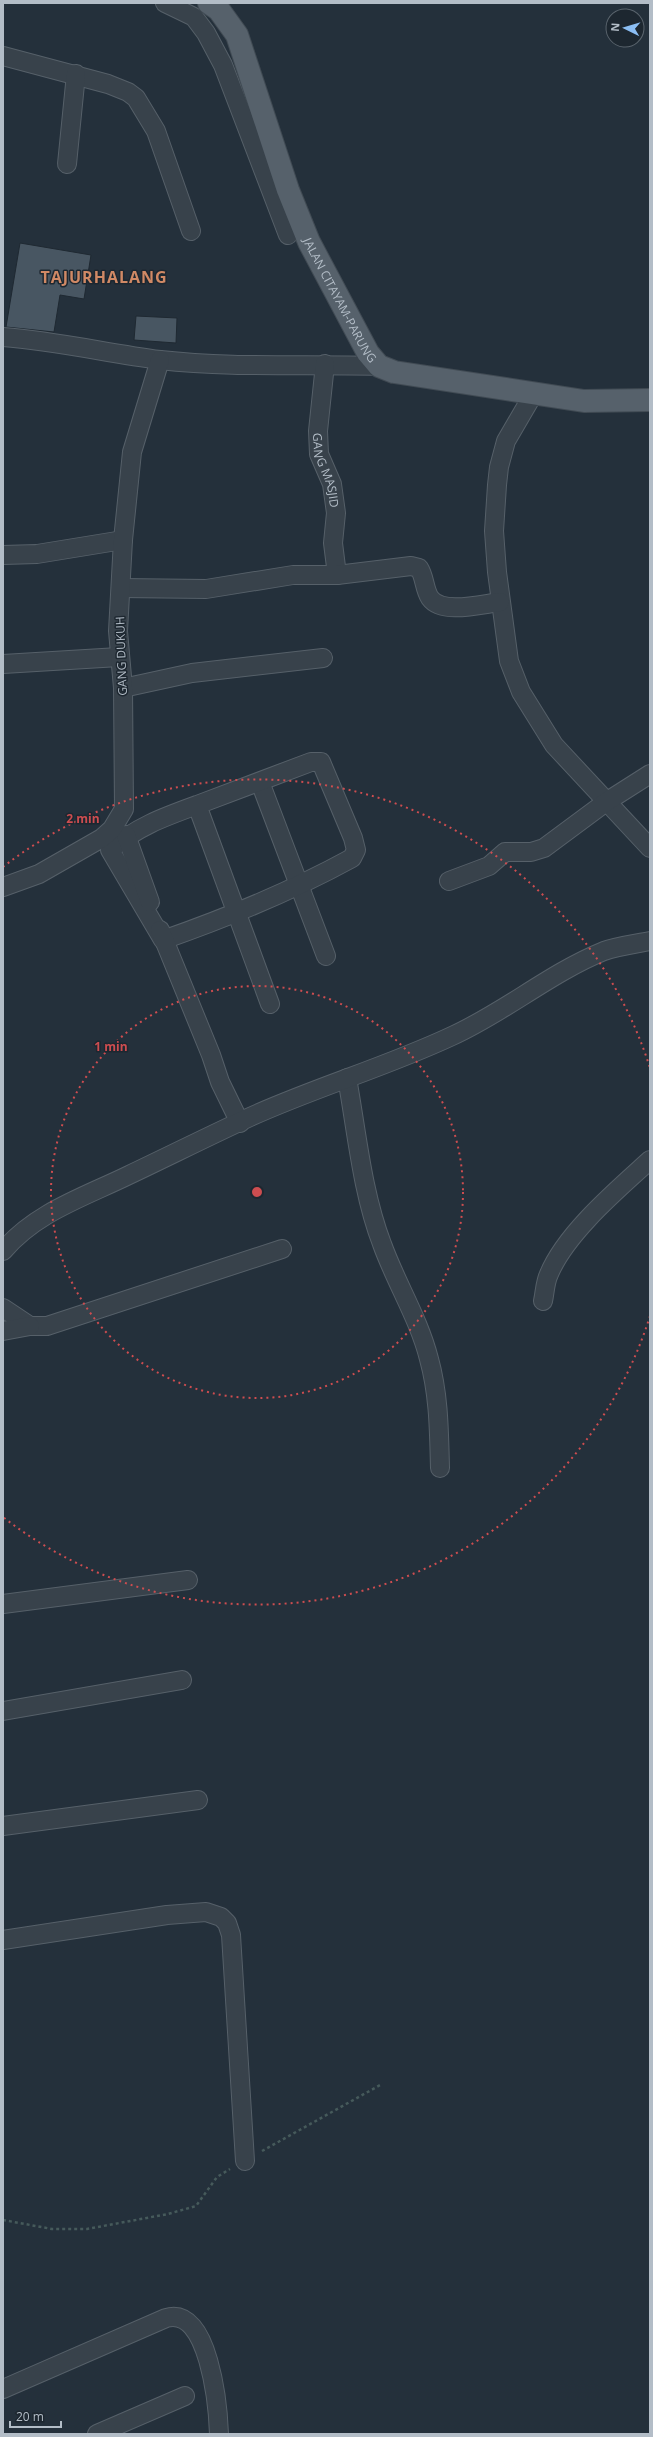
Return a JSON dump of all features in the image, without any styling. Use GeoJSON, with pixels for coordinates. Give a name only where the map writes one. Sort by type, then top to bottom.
{"type":"FeatureCollection","features":[{"type":"Feature","properties":{"kind":"main road","name":"JALAN CITAYAM-PARUNG"},"geometry":{"type":"LineString","coordinates":[[209,3],[219,10],[237,35],[281,194],[313,249],[368,353],[378,366],[394,372],[584,401],[650,400]]}},
{"type":"Feature","properties":{"kind":"street"},"geometry":{"type":"LineString","coordinates":[[165,3],[194,17],[206,33],[223,65],[281,194],[288,235]]}},
{"type":"Feature","properties":{"kind":"street"},"geometry":{"type":"LineString","coordinates":[[3,56],[76,74],[128,92],[142,106],[156,131],[191,231]]}},
{"type":"Feature","properties":{"kind":"street"},"geometry":{"type":"LineString","coordinates":[[67,164],[76,74]]}},
{"type":"Feature","properties":{"kind":"street"},"geometry":{"type":"LineString","coordinates":[[3,337],[57,343],[160,360],[236,364],[326,364],[378,366]]}},
{"type":"Feature","properties":{"kind":"street","name":"GANG DUKUH"},"geometry":{"type":"LineString","coordinates":[[3,887],[39,874],[102,838],[119,819],[124,809],[123,688],[119,657],[123,540],[132,452],[160,360]]}},
{"type":"Feature","properties":{"kind":"street","name":"GANG MASJID"},"geometry":{"type":"LineString","coordinates":[[326,364],[318,431],[319,454],[332,484],[336,513],[333,543],[337,575]]}},
{"type":"Feature","properties":{"kind":"street"},"geometry":{"type":"LineString","coordinates":[[534,393],[512,430],[499,467],[494,531],[500,602],[509,661],[521,692],[554,745],[650,848]]}},
{"type":"Feature","properties":{"kind":"street"},"geometry":{"type":"LineString","coordinates":[[3,555],[37,554],[123,540]]}},
{"type":"Feature","properties":{"kind":"street"},"geometry":{"type":"LineString","coordinates":[[121,588],[206,590],[293,574],[337,575],[415,567],[421,570],[429,596],[438,605],[450,607],[500,602]]}},
{"type":"Feature","properties":{"kind":"street"},"geometry":{"type":"LineString","coordinates":[[3,664],[119,657]]}},
{"type":"Feature","properties":{"kind":"street"},"geometry":{"type":"LineString","coordinates":[[123,688],[192,674],[323,658]]}},
{"type":"Feature","properties":{"kind":"street"},"geometry":{"type":"LineString","coordinates":[[163,940],[235,914],[300,887],[352,858],[356,850],[353,838],[321,762],[311,762],[152,821],[126,835],[110,850],[163,940],[211,1055],[220,1082],[244,1120]]}},
{"type":"Feature","properties":{"kind":"street"},"geometry":{"type":"LineString","coordinates":[[449,881],[489,866],[505,852],[531,852],[544,848],[606,802],[650,774]]}},
{"type":"Feature","properties":{"kind":"street"},"geometry":{"type":"LineString","coordinates":[[260,782],[326,956]]}},
{"type":"Feature","properties":{"kind":"street"},"geometry":{"type":"LineString","coordinates":[[197,805],[235,914],[270,1004]]}},
{"type":"Feature","properties":{"kind":"street"},"geometry":{"type":"LineString","coordinates":[[3,1251],[18,1234],[49,1213],[244,1120],[347,1078],[384,1066],[466,1030],[520,1000],[554,976],[604,951],[650,941]]}},
{"type":"Feature","properties":{"kind":"street"},"geometry":{"type":"LineString","coordinates":[[347,1078],[366,1189],[381,1244],[414,1315],[429,1359],[438,1408],[440,1468]]}},
{"type":"Feature","properties":{"kind":"street"},"geometry":{"type":"LineString","coordinates":[[543,1301],[548,1276],[563,1249],[576,1233],[650,1160]]}},
{"type":"Feature","properties":{"kind":"street"},"geometry":{"type":"LineString","coordinates":[[3,1332],[30,1326],[47,1326],[282,1249]]}},
{"type":"Feature","properties":{"kind":"street"},"geometry":{"type":"LineString","coordinates":[[3,1308],[30,1326]]}},
{"type":"Feature","properties":{"kind":"street"},"geometry":{"type":"LineString","coordinates":[[3,1604],[188,1580]]}},
{"type":"Feature","properties":{"kind":"street"},"geometry":{"type":"LineString","coordinates":[[3,1712],[182,1680]]}},
{"type":"Feature","properties":{"kind":"street"},"geometry":{"type":"LineString","coordinates":[[3,1826],[198,1800]]}},
{"type":"Feature","properties":{"kind":"street"},"geometry":{"type":"LineString","coordinates":[[3,1940],[167,1915],[206,1912],[221,1917],[227,1923],[231,1935],[245,2160]]}},
{"type":"Feature","properties":{"kind":"street"},"geometry":{"type":"LineString","coordinates":[[3,2389],[166,2318],[179,2316],[191,2324],[203,2344],[216,2392],[219,2434]]}},
{"type":"Feature","properties":{"kind":"street"},"geometry":{"type":"LineString","coordinates":[[97,2434],[185,2396]]}},
{"type":"Feature","properties":{"kind":"path"},"geometry":{"type":"LineString","coordinates":[[3,2220],[52,2228],[87,2229],[168,2214],[196,2206],[217,2177],[382,2084]]}},
{"type":"Feature","properties":{"kind":"building"},"geometry":{"type":"Polygon","coordinates":[[[20,243],[91,255],[84,299],[60,295],[54,332],[6,327],[20,243]]]}},
{"type":"Feature","properties":{"kind":"building"},"geometry":{"type":"Polygon","coordinates":[[[136,316],[177,318],[176,343],[134,340],[136,316]]]}},
{"type":"Feature","properties":{"kind":"district","name":"TAJURHALANG"},"geometry":{"type":"Point","coordinates":[104,277]}}]}
